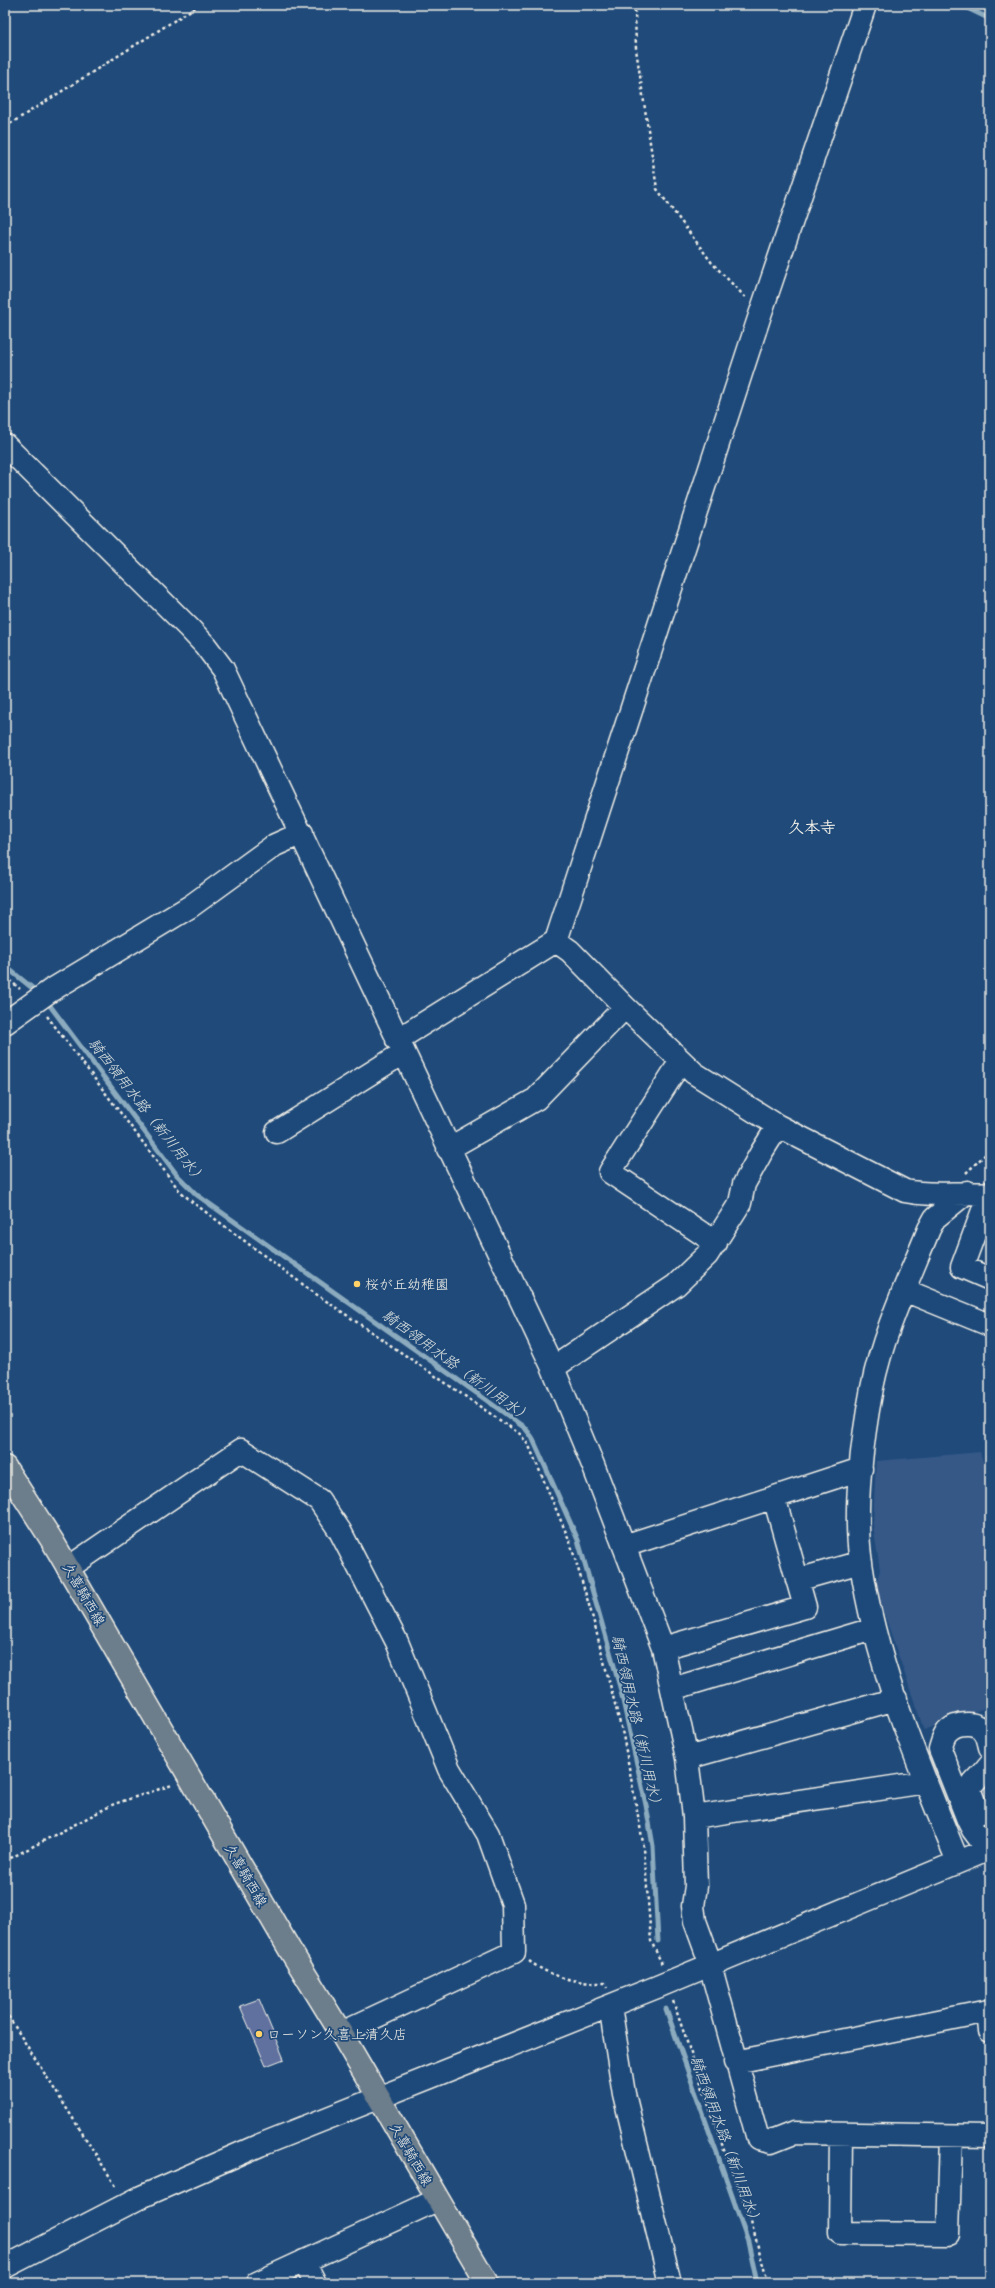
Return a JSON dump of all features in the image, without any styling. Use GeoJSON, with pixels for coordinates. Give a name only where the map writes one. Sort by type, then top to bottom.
{"type":"FeatureCollection","features":[{"type":"Feature","properties":{"kind":"main road","name":"久喜騎西線"},"geometry":{"type":"LineString","coordinates":[[5,1467],[68,1568],[487,2283]]}},
{"type":"Feature","properties":{"kind":"street"},"geometry":{"type":"LineString","coordinates":[[277,1132],[556,941],[761,312],[865,5]]}},
{"type":"Feature","properties":{"kind":"street"},"geometry":{"type":"LineString","coordinates":[[5,445],[205,645],[223,669],[302,833],[448,1149],[553,1368],[663,1648],[687,1758],[694,1817],[696,1886],[693,1906],[695,1921],[710,1964],[758,2139],[771,2142],[794,2133],[990,2136]]}},
{"type":"Feature","properties":{"kind":"street"},"geometry":{"type":"LineString","coordinates":[[5,1023],[50,991],[191,906],[275,844],[302,833]]}},
{"type":"Feature","properties":{"kind":"street"},"geometry":{"type":"LineString","coordinates":[[556,941],[570,951],[625,1007],[694,1073],[778,1126],[905,1191],[925,1195],[967,1192],[990,1194],[962,1267],[990,1279]]}},
{"type":"Feature","properties":{"kind":"street"},"geometry":{"type":"LineString","coordinates":[[448,1149],[536,1099],[625,1007]]}},
{"type":"Feature","properties":{"kind":"street"},"geometry":{"type":"LineString","coordinates":[[681,1061],[610,1172],[716,1243]]}},
{"type":"Feature","properties":{"kind":"street"},"geometry":{"type":"LineString","coordinates":[[553,1368],[676,1285],[707,1255],[740,1203],[744,1184],[778,1126]]}},
{"type":"Feature","properties":{"kind":"street"},"geometry":{"type":"LineString","coordinates":[[958,1862],[926,1782],[873,1629],[861,1562],[858,1518],[861,1469],[872,1387],[893,1318],[928,1229],[935,1218],[967,1192]]}},
{"type":"Feature","properties":{"kind":"street"},"geometry":{"type":"LineString","coordinates":[[904,1290],[990,1325]]}},
{"type":"Feature","properties":{"kind":"street"},"geometry":{"type":"LineString","coordinates":[[68,1568],[241,1450],[319,1500],[340,1531],[397,1642],[449,1769],[488,1834],[513,1904],[514,1952],[341,2033]]}},
{"type":"Feature","properties":{"kind":"street"},"geometry":{"type":"LineString","coordinates":[[624,1546],[861,1469]]}},
{"type":"Feature","properties":{"kind":"street"},"geometry":{"type":"LineString","coordinates":[[663,1648],[805,1607],[774,1497]]}},
{"type":"Feature","properties":{"kind":"street"},"geometry":{"type":"LineString","coordinates":[[798,1580],[861,1562]]}},
{"type":"Feature","properties":{"kind":"street"},"geometry":{"type":"LineString","coordinates":[[672,1689],[873,1629]]}},
{"type":"Feature","properties":{"kind":"street"},"geometry":{"type":"LineString","coordinates":[[687,1758],[896,1698]]}},
{"type":"Feature","properties":{"kind":"street"},"geometry":{"type":"LineString","coordinates":[[989,1851],[973,1830],[968,1820],[940,1749],[947,1732],[954,1727],[964,1724],[981,1729],[986,1734],[990,1747]]}},
{"type":"Feature","properties":{"kind":"street"},"geometry":{"type":"LineString","coordinates":[[989,1851],[986,1830],[969,1791],[970,1786],[990,1764]]}},
{"type":"Feature","properties":{"kind":"street"},"geometry":{"type":"LineString","coordinates":[[694,1817],[926,1782]]}},
{"type":"Feature","properties":{"kind":"street"},"geometry":{"type":"LineString","coordinates":[[5,2267],[127,2204],[260,2144],[379,2098],[610,1998],[710,1964],[958,1862],[989,1851]]}},
{"type":"Feature","properties":{"kind":"street"},"geometry":{"type":"LineString","coordinates":[[610,1998],[624,2094],[670,2283]]}},
{"type":"Feature","properties":{"kind":"street"},"geometry":{"type":"LineString","coordinates":[[736,2062],[988,2011],[990,2031]]}},
{"type":"Feature","properties":{"kind":"street"},"geometry":{"type":"LineString","coordinates":[[841,2134],[840,2232],[847,2233],[948,2234],[951,2136]]}},
{"type":"Feature","properties":{"kind":"street"},"geometry":{"type":"LineString","coordinates":[[257,2283],[437,2200]]}},
{"type":"Feature","properties":{"kind":"street"},"geometry":{"type":"LineString","coordinates":[[304,2261],[315,2283]]}},
{"type":"Feature","properties":{"kind":"path"},"geometry":{"type":"LineString","coordinates":[[5,127],[199,5]]}},
{"type":"Feature","properties":{"kind":"path"},"geometry":{"type":"LineString","coordinates":[[631,5],[635,11],[636,49],[657,189],[712,263],[761,312]]}},
{"type":"Feature","properties":{"kind":"path"},"geometry":{"type":"LineString","coordinates":[[5,976],[35,1002],[50,1019],[179,1190],[191,1201],[313,1292],[520,1434],[528,1446],[570,1542],[592,1615],[623,1735],[644,1848],[651,1941],[665,1969]]}},
{"type":"Feature","properties":{"kind":"path"},"geometry":{"type":"LineString","coordinates":[[5,1861],[114,1804],[190,1778]]}},
{"type":"Feature","properties":{"kind":"path"},"geometry":{"type":"LineString","coordinates":[[514,1952],[539,1969],[563,1979],[592,1984],[604,1983],[610,1998]]}},
{"type":"Feature","properties":{"kind":"path"},"geometry":{"type":"LineString","coordinates":[[671,1994],[724,2150],[749,2214],[768,2283]]}},
{"type":"Feature","properties":{"kind":"path"},"geometry":{"type":"LineString","coordinates":[[5,2010],[127,2204]]}},
{"type":"Feature","properties":{"kind":"shaded area"},"geometry":{"type":"Polygon","coordinates":[[[980,1452],[984,1464],[990,1461],[990,1706],[924,1730],[875,1587],[880,1570],[873,1525],[876,1461],[980,1452]]]}},
{"type":"Feature","properties":{"kind":"building"},"geometry":{"type":"Polygon","coordinates":[[[259,1999],[284,2059],[266,2066],[240,2006],[259,1999]]]}},
{"type":"Feature","properties":{"kind":"waterway"},"geometry":{"type":"LineString","coordinates":[[961,5],[990,19]]}},
{"type":"Feature","properties":{"kind":"waterway","name":"騎西領用水路（新川用水）"},"geometry":{"type":"LineString","coordinates":[[5,966],[36,991]]}},
{"type":"Feature","properties":{"kind":"waterway","name":"騎西領用水路（新川用水）"},"geometry":{"type":"LineString","coordinates":[[48,1003],[177,1175],[197,1195],[525,1428],[532,1437],[578,1540],[620,1687],[646,1805],[653,1846],[658,1941]]}},
{"type":"Feature","properties":{"kind":"waterway","name":"騎西領用水路（新川用水）"},"geometry":{"type":"LineString","coordinates":[[666,2009],[748,2241],[757,2283]]}},
{"type":"Feature","properties":{"kind":"place","name":"桜が丘幼稚園"},"geometry":{"type":"Point","coordinates":[357,1284]}},
{"type":"Feature","properties":{"kind":"place","name":"ローソン久喜上清久店"},"geometry":{"type":"Point","coordinates":[259,2034]}},
{"type":"Feature","properties":{"kind":"district","name":"久本寺"},"geometry":{"type":"Point","coordinates":[812,827]}}]}
